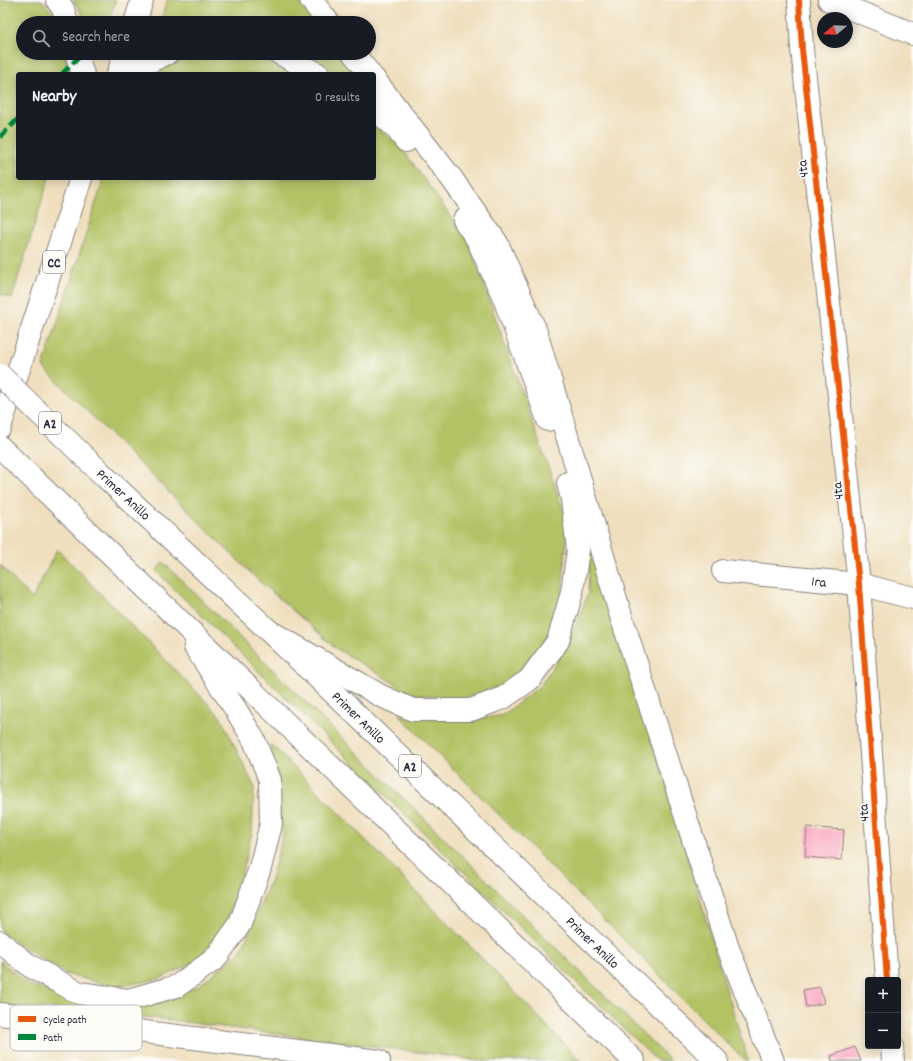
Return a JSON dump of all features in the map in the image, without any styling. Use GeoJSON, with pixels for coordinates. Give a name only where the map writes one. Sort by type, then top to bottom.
{"type":"FeatureCollection","features":[{"type":"Feature","properties":{"kind":"main road"},"geometry":{"type":"LineString","coordinates":[[57,0],[63,9],[65,16]]}},
{"type":"Feature","properties":{"kind":"main road"},"geometry":{"type":"LineString","coordinates":[[137,16],[142,0]]}},
{"type":"Feature","properties":{"kind":"main road"},"geometry":{"type":"LineString","coordinates":[[311,0],[324,16]]}},
{"type":"Feature","properties":{"kind":"main road","name":"4ta"},"geometry":{"type":"LineString","coordinates":[[799,0],[802,49],[859,584],[887,977]]}},
{"type":"Feature","properties":{"kind":"main road"},"geometry":{"type":"LineString","coordinates":[[829,0],[913,34]]}},
{"type":"Feature","properties":{"kind":"main road"},"geometry":{"type":"LineString","coordinates":[[78,60],[82,72]]}},
{"type":"Feature","properties":{"kind":"main road"},"geometry":{"type":"LineString","coordinates":[[119,72],[123,60]]}},
{"type":"Feature","properties":{"kind":"main road"},"geometry":{"type":"LineString","coordinates":[[126,72],[153,60]]}},
{"type":"Feature","properties":{"kind":"main road"},"geometry":{"type":"LineString","coordinates":[[292,60],[314,72]]}},
{"type":"Feature","properties":{"kind":"main road"},"geometry":{"type":"LineString","coordinates":[[359,60],[368,72]]}},
{"type":"Feature","properties":{"kind":"main road"},"geometry":{"type":"LineString","coordinates":[[376,82],[452,179],[497,243],[535,329],[621,616],[728,948],[774,1061]]}},
{"type":"Feature","properties":{"kind":"main road"},"geometry":{"type":"LineString","coordinates":[[269,631],[381,696],[414,710],[470,710],[503,698],[529,680],[558,641],[572,592],[578,550],[572,498],[553,432],[504,298],[477,239],[395,127],[376,111]]}},
{"type":"Feature","properties":{"kind":"main road","name":"CC"},"geometry":{"type":"LineString","coordinates":[[0,427],[80,180]]}},
{"type":"Feature","properties":{"kind":"main road","name":"Primer Anillo"},"geometry":{"type":"LineString","coordinates":[[0,375],[717,1061]]}},
{"type":"Feature","properties":{"kind":"main road"},"geometry":{"type":"LineString","coordinates":[[0,447],[634,1061]]}},
{"type":"Feature","properties":{"kind":"main road","name":"1ra"},"geometry":{"type":"LineString","coordinates":[[723,571],[859,584],[913,598]]}},
{"type":"Feature","properties":{"kind":"main road"},"geometry":{"type":"LineString","coordinates":[[0,942],[30,966],[79,993],[128,1000],[177,986],[216,960],[240,924],[260,868],[271,824],[270,780],[254,740],[172,613]]}},
{"type":"Feature","properties":{"kind":"main road"},"geometry":{"type":"LineString","coordinates":[[0,1014],[10,1015]]}},
{"type":"Feature","properties":{"kind":"main road"},"geometry":{"type":"LineString","coordinates":[[142,1032],[379,1061]]}},
{"type":"Feature","properties":{"kind":"main road"},"geometry":{"type":"LineString","coordinates":[[892,1049],[893,1061]]}},
{"type":"Feature","properties":{"kind":"green space"},"geometry":{"type":"Polygon","coordinates":[[[0,0],[42,0],[55,16],[16,16],[16,60],[66,60],[69,72],[16,72],[16,180],[48,180],[12,298],[0,294],[0,0]]]}},
{"type":"Feature","properties":{"kind":"green space"},"geometry":{"type":"Polygon","coordinates":[[[73,0],[116,0],[110,16],[83,16],[73,0]]]}},
{"type":"Feature","properties":{"kind":"green space"},"geometry":{"type":"Polygon","coordinates":[[[167,0],[298,0],[311,16],[162,16],[167,0]]]}},
{"type":"Feature","properties":{"kind":"green space"},"geometry":{"type":"Polygon","coordinates":[[[182,60],[267,60],[295,72],[158,72],[165,65],[182,60]]]}},
{"type":"Feature","properties":{"kind":"green space"},"geometry":{"type":"Polygon","coordinates":[[[313,60],[348,60],[358,72],[334,72],[313,60]]]}},
{"type":"Feature","properties":{"kind":"green space"},"geometry":{"type":"Polygon","coordinates":[[[376,125],[406,154],[468,240],[568,523],[561,605],[540,653],[505,684],[462,699],[412,694],[337,649],[257,579],[43,367],[103,180],[376,180],[376,125]]]}},
{"type":"Feature","properties":{"kind":"green space"},"geometry":{"type":"Polygon","coordinates":[[[590,535],[677,819],[748,1061],[745,1061],[399,715],[468,721],[503,715],[540,686],[564,650],[578,620],[588,593],[590,535]]]}},
{"type":"Feature","properties":{"kind":"green space"},"geometry":{"type":"Polygon","coordinates":[[[57,549],[220,716],[254,786],[252,833],[239,884],[227,922],[197,961],[159,979],[115,987],[66,974],[3,934],[0,929],[0,565],[32,599],[57,549]]]}},
{"type":"Feature","properties":{"kind":"green space"},"geometry":{"type":"Polygon","coordinates":[[[163,562],[671,1061],[657,1061],[156,571],[163,562]]]}},
{"type":"Feature","properties":{"kind":"green space"},"geometry":{"type":"Polygon","coordinates":[[[271,744],[581,1061],[477,1061],[142,1016],[142,1006],[197,987],[241,951],[271,879],[283,835],[271,744]]]}},
{"type":"Feature","properties":{"kind":"green space"},"geometry":{"type":"Polygon","coordinates":[[[0,961],[29,985],[83,1003],[124,1005],[0,1005],[0,961]]]}},
{"type":"Feature","properties":{"kind":"building"},"geometry":{"type":"Polygon","coordinates":[[[807,827],[844,830],[842,860],[805,857],[807,827]]]}},
{"type":"Feature","properties":{"kind":"building"},"geometry":{"type":"Polygon","coordinates":[[[820,987],[824,1003],[806,1007],[803,990],[820,987]]]}},
{"type":"Feature","properties":{"kind":"building"},"geometry":{"type":"Polygon","coordinates":[[[855,1047],[861,1061],[832,1061],[831,1056],[855,1047]]]}},
{"type":"Feature","properties":{"kind":"marked path"},"geometry":{"type":"LineString","coordinates":[[64,72],[76,60]]}},
{"type":"Feature","properties":{"kind":"marked path"},"geometry":{"type":"LineString","coordinates":[[0,137],[16,121]]}},
{"type":"Feature","properties":{"kind":"cycle path"},"geometry":{"type":"LineString","coordinates":[[799,0],[802,49],[859,584],[887,977]]}}]}
